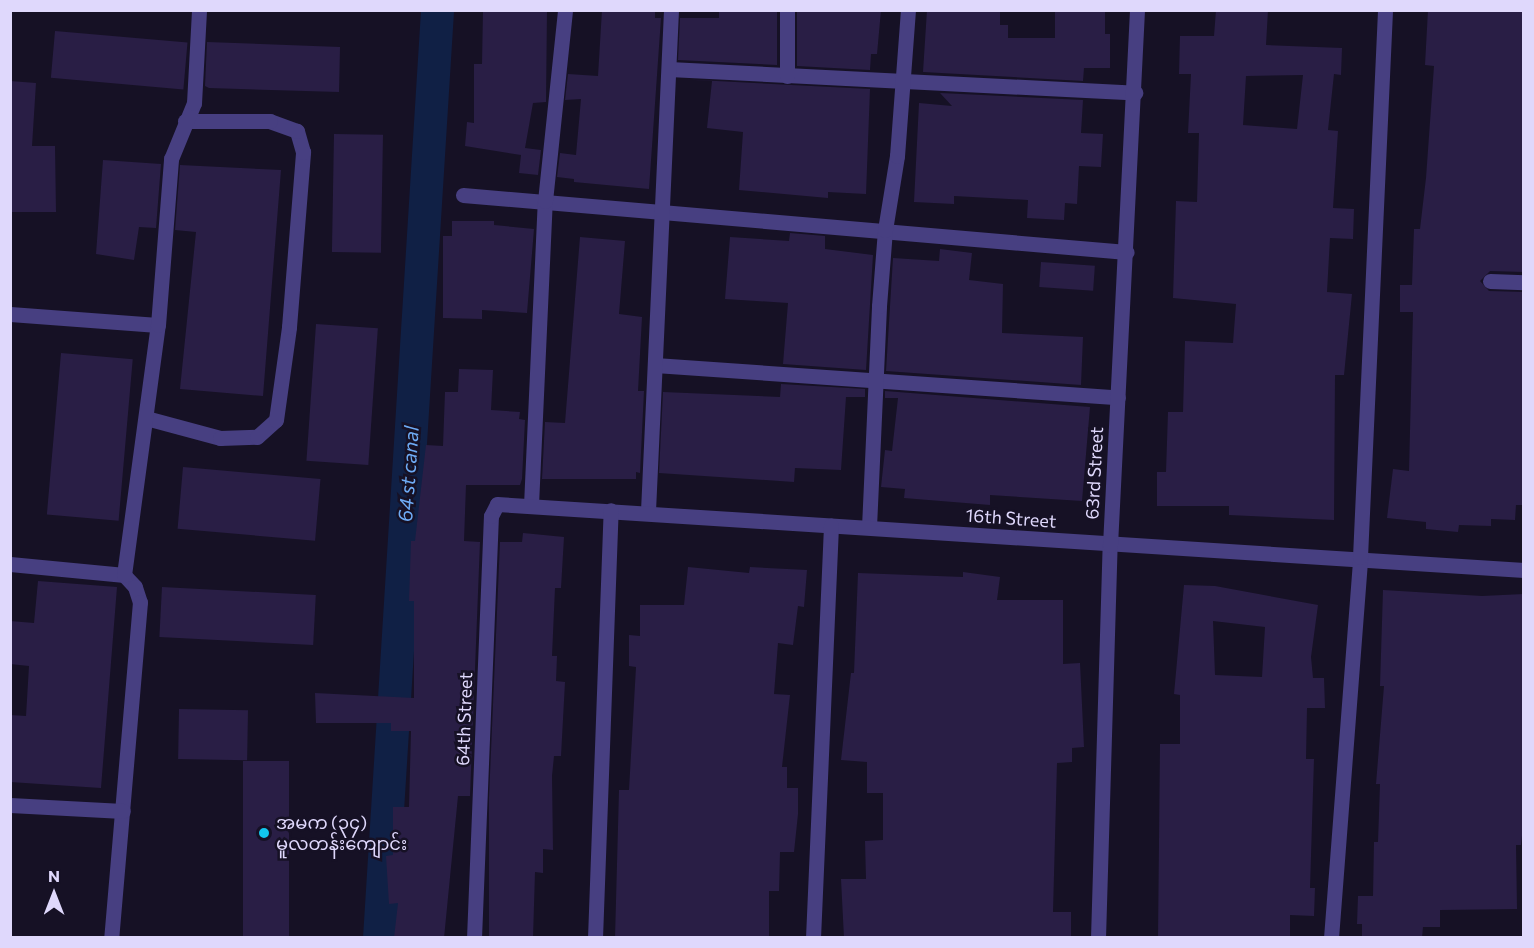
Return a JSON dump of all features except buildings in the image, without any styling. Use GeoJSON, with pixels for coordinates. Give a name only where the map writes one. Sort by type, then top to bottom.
{"type":"FeatureCollection","features":[{"type":"Feature","properties":{"kind":"street"},"geometry":{"type":"LineString","coordinates":[[124,575],[158,326],[171,159],[194,103],[199,10]]}},
{"type":"Feature","properties":{"kind":"street"},"geometry":{"type":"LineString","coordinates":[[531,505],[545,201],[565,10]]}},
{"type":"Feature","properties":{"kind":"street"},"geometry":{"type":"LineString","coordinates":[[648,512],[671,10]]}},
{"type":"Feature","properties":{"kind":"street"},"geometry":{"type":"LineString","coordinates":[[787,76],[788,10]]}},
{"type":"Feature","properties":{"kind":"street"},"geometry":{"type":"LineString","coordinates":[[869,527],[885,230],[894,194],[908,10]]}},
{"type":"Feature","properties":{"kind":"street","name":"63rd Street"},"geometry":{"type":"LineString","coordinates":[[1098,938],[1110,545],[1127,252],[1137,10]]}},
{"type":"Feature","properties":{"kind":"street"},"geometry":{"type":"LineString","coordinates":[[1331,938],[1360,556],[1385,10]]}},
{"type":"Feature","properties":{"kind":"street"},"geometry":{"type":"LineString","coordinates":[[669,69],[903,83],[1135,93]]}},
{"type":"Feature","properties":{"kind":"street"},"geometry":{"type":"LineString","coordinates":[[146,418],[220,438],[256,437],[276,420],[289,327],[303,152],[297,131],[270,121],[186,121]]}},
{"type":"Feature","properties":{"kind":"street"},"geometry":{"type":"LineString","coordinates":[[463,195],[663,209],[1127,252]]}},
{"type":"Feature","properties":{"kind":"street"},"geometry":{"type":"LineString","coordinates":[[1490,281],[1524,282]]}},
{"type":"Feature","properties":{"kind":"street"},"geometry":{"type":"LineString","coordinates":[[10,314],[158,326]]}},
{"type":"Feature","properties":{"kind":"street"},"geometry":{"type":"LineString","coordinates":[[655,365],[878,379],[1118,398]]}},
{"type":"Feature","properties":{"kind":"street","name":"16th Street"},"geometry":{"type":"LineString","coordinates":[[497,504],[648,512],[1110,545],[1360,556],[1524,570]]}},
{"type":"Feature","properties":{"kind":"street","name":"64th Street"},"geometry":{"type":"LineString","coordinates":[[474,938],[491,516],[497,504]]}},
{"type":"Feature","properties":{"kind":"street"},"geometry":{"type":"LineString","coordinates":[[595,938],[611,510]]}},
{"type":"Feature","properties":{"kind":"street"},"geometry":{"type":"LineString","coordinates":[[813,938],[831,525]]}},
{"type":"Feature","properties":{"kind":"street"},"geometry":{"type":"LineString","coordinates":[[10,564],[124,575],[135,587],[140,602],[111,938]]}},
{"type":"Feature","properties":{"kind":"street"},"geometry":{"type":"LineString","coordinates":[[10,805],[123,810]]}},
{"type":"Feature","properties":{"kind":"waterway","name":"64 st canal"},"geometry":{"type":"LineString","coordinates":[[379,938],[437,10]]}},
{"type":"Feature","properties":{"kind":"place","name":"အမက (၃၄) မူလတန်းကျောင်း"},"geometry":{"type":"Point","coordinates":[264,833]}}]}
